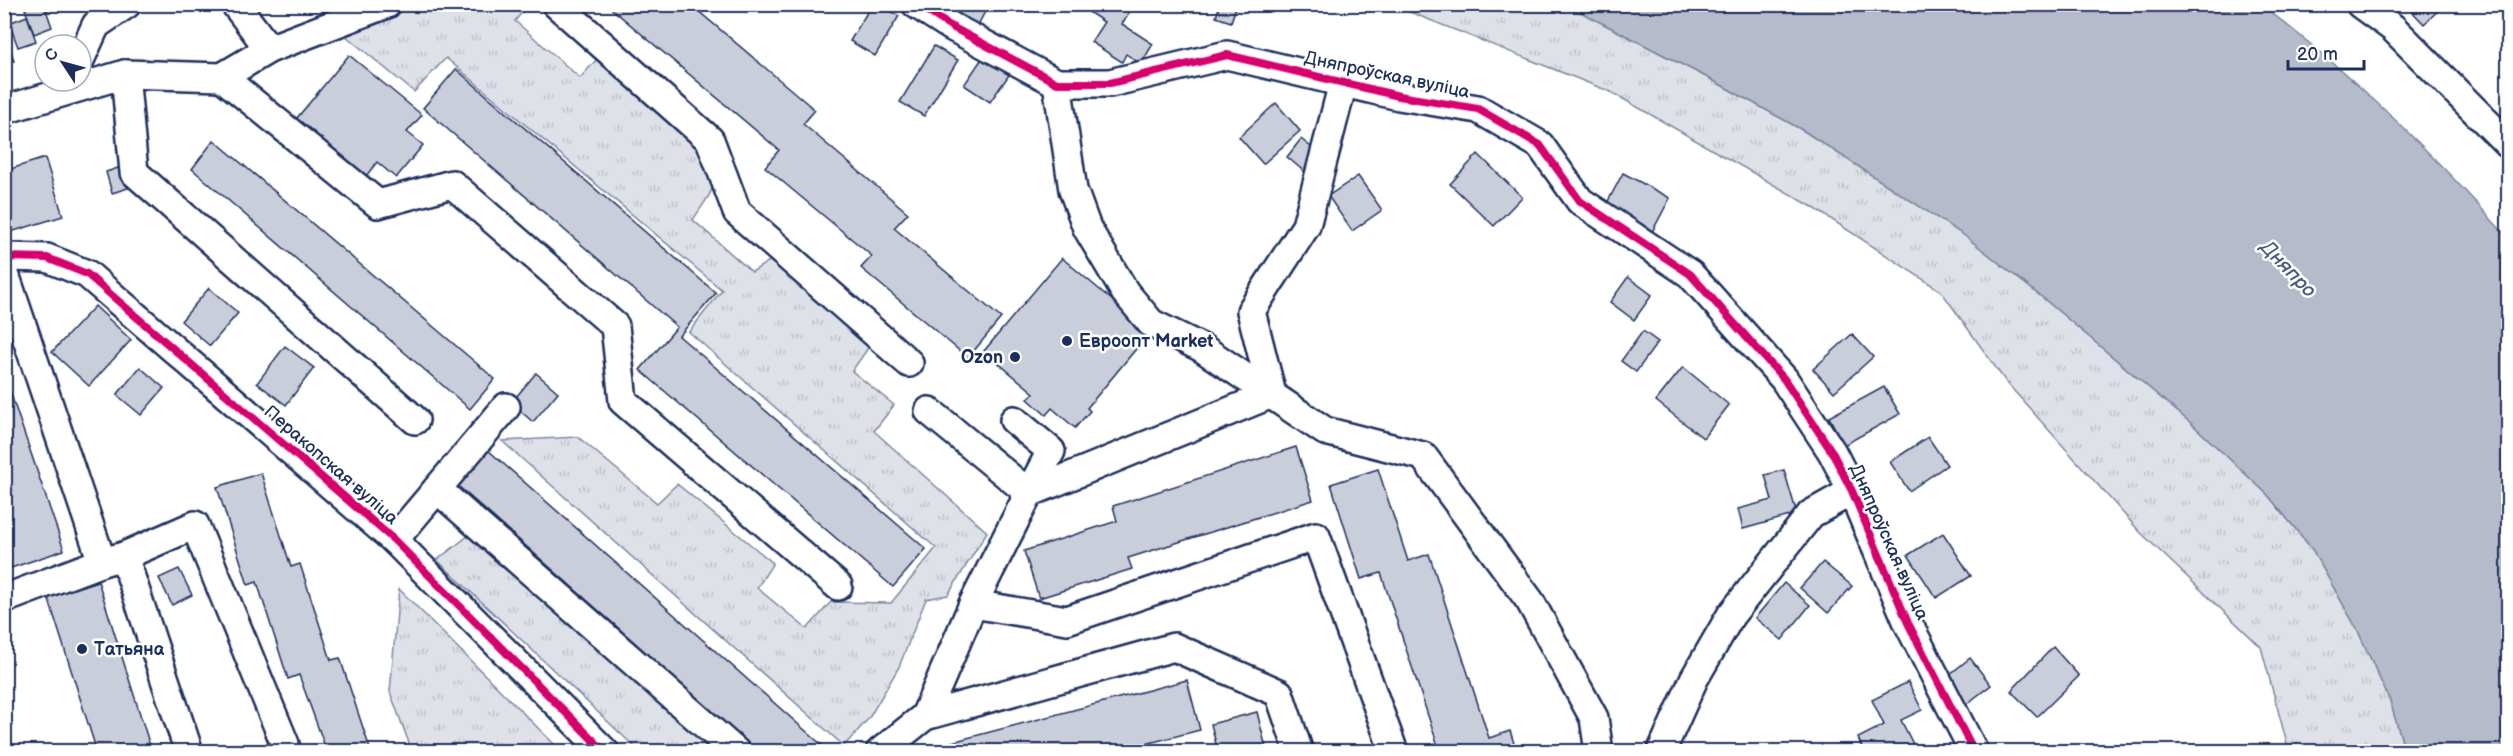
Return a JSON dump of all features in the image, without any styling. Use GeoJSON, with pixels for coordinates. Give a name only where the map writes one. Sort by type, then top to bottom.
{"type":"FeatureCollection","features":[{"type":"Feature","properties":{"kind":"street"},"geometry":{"type":"LineString","coordinates":[[92,33],[96,25],[127,4]]}},
{"type":"Feature","properties":{"kind":"street"},"geometry":{"type":"LineString","coordinates":[[235,4],[269,50]]}},
{"type":"Feature","properties":{"kind":"street"},"geometry":{"type":"LineString","coordinates":[[93,81],[125,74],[222,77],[269,50],[387,4]]}},
{"type":"Feature","properties":{"kind":"street"},"geometry":{"type":"LineString","coordinates":[[556,4],[710,140],[737,212],[909,363]]}},
{"type":"Feature","properties":{"kind":"street","name":"Дняпроўская вуліца"},"geometry":{"type":"LineString","coordinates":[[916,4],[952,27],[1057,83],[1110,83],[1227,55],[1342,83],[1478,109],[1540,145],[1580,201],[1690,274],[1784,379],[1832,452],[1852,491],[1908,623],[1974,752]]}},
{"type":"Feature","properties":{"kind":"street"},"geometry":{"type":"LineString","coordinates":[[2360,4],[2393,28],[2508,144]]}},
{"type":"Feature","properties":{"kind":"street"},"geometry":{"type":"LineString","coordinates":[[125,74],[134,172],[415,420]]}},
{"type":"Feature","properties":{"kind":"street"},"geometry":{"type":"LineString","coordinates":[[222,77],[378,204],[452,184],[615,326],[623,401],[838,586]]}},
{"type":"Feature","properties":{"kind":"street"},"geometry":{"type":"LineString","coordinates":[[1057,83],[1073,190],[1087,228],[1125,292],[1151,323],[1202,348],[1325,431],[1423,456],[1530,601],[1594,718],[1599,752]]}},
{"type":"Feature","properties":{"kind":"street"},"geometry":{"type":"LineString","coordinates":[[1272,394],[1251,311],[1306,226],[1342,83]]}},
{"type":"Feature","properties":{"kind":"street"},"geometry":{"type":"LineString","coordinates":[[4,110],[49,93]]}},
{"type":"Feature","properties":{"kind":"street","name":"Перакопская вуліца"},"geometry":{"type":"LineString","coordinates":[[4,257],[47,258],[87,274],[394,540],[605,752]]}},
{"type":"Feature","properties":{"kind":"street"},"geometry":{"type":"LineString","coordinates":[[4,271],[189,752]]}},
{"type":"Feature","properties":{"kind":"street"},"geometry":{"type":"LineString","coordinates":[[1029,493],[1272,394]]}},
{"type":"Feature","properties":{"kind":"street"},"geometry":{"type":"LineString","coordinates":[[394,540],[506,406]]}},
{"type":"Feature","properties":{"kind":"street"},"geometry":{"type":"LineString","coordinates":[[929,411],[1029,493]]}},
{"type":"Feature","properties":{"kind":"street"},"geometry":{"type":"LineString","coordinates":[[925,716],[973,604],[1051,451],[1014,420]]}},
{"type":"Feature","properties":{"kind":"street"},"geometry":{"type":"LineString","coordinates":[[437,489],[736,752]]}},
{"type":"Feature","properties":{"kind":"street"},"geometry":{"type":"LineString","coordinates":[[1661,752],[1694,679],[1731,615],[1811,514],[1852,491]]}},
{"type":"Feature","properties":{"kind":"street"},"geometry":{"type":"LineString","coordinates":[[4,599],[113,559],[195,525],[285,744]]}},
{"type":"Feature","properties":{"kind":"street"},"geometry":{"type":"LineString","coordinates":[[973,604],[1067,620],[1316,536],[1394,752]]}},
{"type":"Feature","properties":{"kind":"street"},"geometry":{"type":"LineString","coordinates":[[880,752],[925,716],[1174,647],[1279,693],[1299,752]]}},
{"type":"Feature","properties":{"kind":"green space"},"geometry":{"type":"Polygon","coordinates":[[[419,5],[528,5],[515,21],[580,78],[598,58],[707,151],[714,173],[714,181],[709,195],[693,220],[752,272],[772,259],[870,345],[852,371],[894,405],[874,431],[987,532],[948,595],[926,599],[899,667],[869,718],[844,746],[502,441],[578,437],[657,503],[677,484],[773,563],[757,588],[807,629],[831,602],[891,603],[936,548],[689,332],[722,290],[446,58],[414,92],[346,36],[349,27],[419,5]]]}},
{"type":"Feature","properties":{"kind":"green space"},"geometry":{"type":"Polygon","coordinates":[[[1392,5],[1567,5],[1714,81],[1804,131],[1966,236],[2192,424],[2267,494],[2312,549],[2358,631],[2390,701],[2405,751],[2289,751],[2261,647],[2140,532],[2006,382],[1941,291],[1811,206],[1611,92],[1392,5]]]}},
{"type":"Feature","properties":{"kind":"green space"},"geometry":{"type":"Polygon","coordinates":[[[468,536],[709,742],[700,751],[639,751],[437,560],[468,536]]]}},
{"type":"Feature","properties":{"kind":"green space"},"geometry":{"type":"Polygon","coordinates":[[[399,589],[561,751],[412,751],[390,692],[399,589]]]}},
{"type":"Feature","properties":{"kind":"water","name":"Дняпро"},"geometry":{"type":"Polygon","coordinates":[[[2260,4],[2327,58],[2390,115],[2508,238],[2508,751],[2405,751],[2390,701],[2358,631],[2312,549],[2267,494],[2192,424],[2043,298],[1965,236],[1804,131],[1714,81],[1567,5],[2260,4]]]}},
{"type":"Feature","properties":{"kind":"building"},"geometry":{"type":"Polygon","coordinates":[[[44,4],[52,27],[34,33],[25,9],[44,4]]]}},
{"type":"Feature","properties":{"kind":"building"},"geometry":{"type":"Polygon","coordinates":[[[44,4],[64,4],[46,11],[44,4]]]}},
{"type":"Feature","properties":{"kind":"building"},"geometry":{"type":"Polygon","coordinates":[[[606,4],[690,4],[815,110],[803,124],[908,213],[894,228],[1001,318],[968,358],[861,268],[872,256],[765,167],[779,150],[606,4]]]}},
{"type":"Feature","properties":{"kind":"building"},"geometry":{"type":"Polygon","coordinates":[[[872,4],[879,4],[899,16],[875,56],[850,41],[872,4]]]}},
{"type":"Feature","properties":{"kind":"building"},"geometry":{"type":"Polygon","coordinates":[[[938,4],[989,4],[978,25],[938,4]]]}},
{"type":"Feature","properties":{"kind":"building"},"geometry":{"type":"Polygon","coordinates":[[[1088,4],[1130,4],[1133,6],[1122,24],[1153,44],[1141,64],[1126,54],[1122,62],[1091,42],[1104,22],[1084,9],[1088,4]]]}},
{"type":"Feature","properties":{"kind":"building"},"geometry":{"type":"Polygon","coordinates":[[[1220,4],[1237,4],[1231,22],[1216,17],[1220,4]]]}},
{"type":"Feature","properties":{"kind":"building"},"geometry":{"type":"Polygon","coordinates":[[[2405,4],[2445,4],[2424,24],[2405,4]]]}},
{"type":"Feature","properties":{"kind":"building"},"geometry":{"type":"Polygon","coordinates":[[[27,16],[33,33],[33,42],[18,47],[9,23],[27,16]]]}},
{"type":"Feature","properties":{"kind":"building"},"geometry":{"type":"Polygon","coordinates":[[[4,28],[14,61],[4,63],[4,28]]]}},
{"type":"Feature","properties":{"kind":"building"},"geometry":{"type":"Polygon","coordinates":[[[934,46],[958,60],[924,116],[900,102],[934,46]]]}},
{"type":"Feature","properties":{"kind":"building"},"geometry":{"type":"Polygon","coordinates":[[[349,55],[422,115],[407,132],[423,145],[396,178],[377,162],[362,181],[292,124],[349,55]]]}},
{"type":"Feature","properties":{"kind":"building"},"geometry":{"type":"Polygon","coordinates":[[[983,57],[1009,75],[990,102],[964,85],[983,57]]]}},
{"type":"Feature","properties":{"kind":"building"},"geometry":{"type":"Polygon","coordinates":[[[456,69],[716,293],[679,336],[926,549],[893,587],[640,370],[677,327],[423,108],[456,69]]]}},
{"type":"Feature","properties":{"kind":"building"},"geometry":{"type":"Polygon","coordinates":[[[1276,103],[1300,131],[1263,164],[1239,137],[1276,103]]]}},
{"type":"Feature","properties":{"kind":"building"},"geometry":{"type":"Polygon","coordinates":[[[1301,139],[1321,155],[1306,173],[1287,157],[1301,139]]]}},
{"type":"Feature","properties":{"kind":"building"},"geometry":{"type":"Polygon","coordinates":[[[214,140],[495,379],[470,409],[192,169],[214,140]]]}},
{"type":"Feature","properties":{"kind":"building"},"geometry":{"type":"Polygon","coordinates":[[[1478,154],[1522,197],[1494,226],[1450,184],[1478,154]]]}},
{"type":"Feature","properties":{"kind":"building"},"geometry":{"type":"Polygon","coordinates":[[[45,158],[63,216],[4,234],[4,171],[45,158]]]}},
{"type":"Feature","properties":{"kind":"building"},"geometry":{"type":"Polygon","coordinates":[[[121,167],[128,188],[112,193],[106,172],[121,167]]]}},
{"type":"Feature","properties":{"kind":"building"},"geometry":{"type":"Polygon","coordinates":[[[1623,173],[1670,198],[1652,232],[1605,207],[1623,173]]]}},
{"type":"Feature","properties":{"kind":"building"},"geometry":{"type":"Polygon","coordinates":[[[1358,176],[1382,210],[1352,231],[1328,196],[1358,176]]]}},
{"type":"Feature","properties":{"kind":"building","name":"Евроопт Market"},"geometry":{"type":"Polygon","coordinates":[[[1062,258],[1150,332],[1087,408],[1090,411],[1075,428],[1052,408],[1046,415],[1028,399],[1034,393],[984,351],[1062,258]]]}},
{"type":"Feature","properties":{"kind":"building"},"geometry":{"type":"Polygon","coordinates":[[[1628,277],[1652,295],[1634,320],[1610,302],[1628,277]]]}},
{"type":"Feature","properties":{"kind":"building"},"geometry":{"type":"Polygon","coordinates":[[[209,288],[238,313],[210,346],[181,321],[209,288]]]}},
{"type":"Feature","properties":{"kind":"building"},"geometry":{"type":"Polygon","coordinates":[[[95,306],[131,340],[89,386],[52,352],[95,306]]]}},
{"type":"Feature","properties":{"kind":"building"},"geometry":{"type":"Polygon","coordinates":[[[1643,331],[1658,342],[1636,372],[1621,361],[1643,331]]]}},
{"type":"Feature","properties":{"kind":"building"},"geometry":{"type":"Polygon","coordinates":[[[1852,334],[1873,357],[1834,392],[1813,369],[1852,334]]]}},
{"type":"Feature","properties":{"kind":"building"},"geometry":{"type":"Polygon","coordinates":[[[285,346],[314,368],[286,405],[257,383],[285,346]]]}},
{"type":"Feature","properties":{"kind":"building"},"geometry":{"type":"Polygon","coordinates":[[[140,367],[164,388],[141,415],[117,395],[140,367]]]}},
{"type":"Feature","properties":{"kind":"building"},"geometry":{"type":"Polygon","coordinates":[[[1683,367],[1729,405],[1703,438],[1656,401],[1683,367]]]}},
{"type":"Feature","properties":{"kind":"building"},"geometry":{"type":"Polygon","coordinates":[[[536,373],[558,392],[533,422],[511,403],[536,373]]]}},
{"type":"Feature","properties":{"kind":"building"},"geometry":{"type":"Polygon","coordinates":[[[4,374],[64,550],[11,568],[4,548],[4,374]]]}},
{"type":"Feature","properties":{"kind":"building"},"geometry":{"type":"Polygon","coordinates":[[[1884,387],[1900,414],[1844,445],[1829,417],[1884,387]]]}},
{"type":"Feature","properties":{"kind":"building"},"geometry":{"type":"Polygon","coordinates":[[[1928,437],[1947,465],[1909,491],[1890,462],[1928,437]]]}},
{"type":"Feature","properties":{"kind":"building"},"geometry":{"type":"Polygon","coordinates":[[[1296,447],[1313,500],[1128,558],[1132,569],[1039,598],[1024,551],[1117,521],[1113,506],[1296,447]]]}},
{"type":"Feature","properties":{"kind":"building"},"geometry":{"type":"Polygon","coordinates":[[[488,450],[824,747],[820,752],[758,752],[457,485],[488,450]]]}},
{"type":"Feature","properties":{"kind":"building"},"geometry":{"type":"Polygon","coordinates":[[[1378,469],[1408,561],[1429,554],[1489,738],[1510,731],[1517,752],[1462,752],[1461,749],[1440,752],[1381,573],[1361,579],[1331,484],[1378,469]]]}},
{"type":"Feature","properties":{"kind":"building"},"geometry":{"type":"Polygon","coordinates":[[[1784,470],[1797,514],[1743,529],[1738,509],[1772,500],[1765,475],[1784,470]]]}},
{"type":"Feature","properties":{"kind":"building"},"geometry":{"type":"Polygon","coordinates":[[[261,473],[291,567],[300,564],[331,660],[340,658],[371,752],[327,752],[299,675],[288,679],[257,582],[248,585],[217,487],[261,473]]]}},
{"type":"Feature","properties":{"kind":"building"},"geometry":{"type":"Polygon","coordinates":[[[1943,533],[1971,576],[1936,598],[1908,555],[1943,533]]]}},
{"type":"Feature","properties":{"kind":"building"},"geometry":{"type":"Polygon","coordinates":[[[1823,562],[1852,586],[1828,613],[1800,588],[1823,562]]]}},
{"type":"Feature","properties":{"kind":"building"},"geometry":{"type":"Polygon","coordinates":[[[179,569],[192,595],[172,605],[159,578],[179,569]]]}},
{"type":"Feature","properties":{"kind":"building"},"geometry":{"type":"Polygon","coordinates":[[[98,581],[152,752],[97,752],[48,597],[98,581]]]}},
{"type":"Feature","properties":{"kind":"building"},"geometry":{"type":"Polygon","coordinates":[[[1784,583],[1810,605],[1782,640],[1755,618],[1784,583]]]}},
{"type":"Feature","properties":{"kind":"building"},"geometry":{"type":"Polygon","coordinates":[[[2053,647],[2079,676],[2037,717],[2011,691],[2053,647]]]}},
{"type":"Feature","properties":{"kind":"building"},"geometry":{"type":"Polygon","coordinates":[[[1970,658],[1991,685],[1964,706],[1944,679],[1970,658]]]}},
{"type":"Feature","properties":{"kind":"building"},"geometry":{"type":"Polygon","coordinates":[[[1187,680],[1200,730],[1114,752],[914,752],[1187,680]]]}},
{"type":"Feature","properties":{"kind":"building"},"geometry":{"type":"Polygon","coordinates":[[[1908,682],[1922,710],[1901,720],[1917,752],[1864,752],[1858,738],[1884,725],[1872,700],[1908,682]]]}},
{"type":"Feature","properties":{"kind":"building"},"geometry":{"type":"Polygon","coordinates":[[[1257,712],[1267,752],[1218,752],[1211,724],[1257,712]]]}},
{"type":"Feature","properties":{"kind":"cycle path"},"geometry":{"type":"LineString","coordinates":[[916,4],[952,27],[1057,83],[1110,83],[1227,55],[1399,96],[1478,109],[1540,145],[1580,201],[1690,274],[1784,379],[1832,452],[1852,491],[1908,623],[1974,752]]}},
{"type":"Feature","properties":{"kind":"cycle path"},"geometry":{"type":"LineString","coordinates":[[4,257],[47,258],[87,274],[394,540],[605,752]]}},
{"type":"Feature","properties":{"kind":"place","name":"Евроопт Market"},"geometry":{"type":"Point","coordinates":[1067,341]}},
{"type":"Feature","properties":{"kind":"place","name":"Ozon"},"geometry":{"type":"Point","coordinates":[1015,357]}},
{"type":"Feature","properties":{"kind":"place","name":"Татьяна"},"geometry":{"type":"Point","coordinates":[82,649]}}]}
